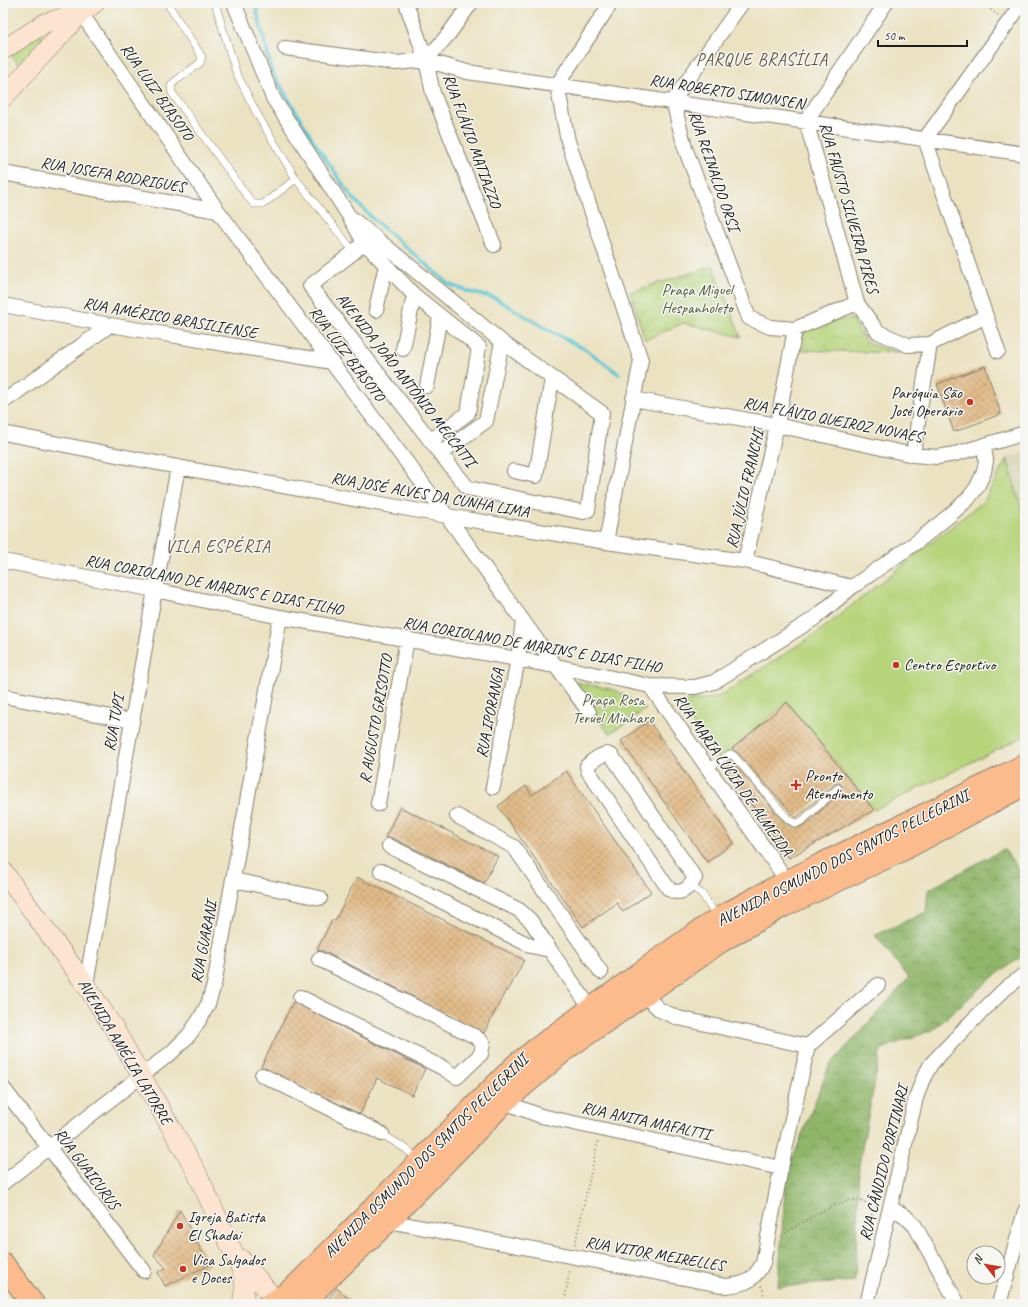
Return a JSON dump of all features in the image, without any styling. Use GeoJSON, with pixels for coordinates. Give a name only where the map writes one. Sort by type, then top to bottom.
{"type":"FeatureCollection","features":[{"type":"Feature","properties":{"kind":"main road"},"geometry":{"type":"LineString","coordinates":[[3,50],[45,23],[88,8]]}},
{"type":"Feature","properties":{"kind":"main road"},"geometry":{"type":"LineString","coordinates":[[3,98],[88,8]]}},
{"type":"Feature","properties":{"kind":"main road","name":"AVENIDA OSMUNDO DOS SANTOS PELLEGRINI"},"geometry":{"type":"LineString","coordinates":[[274,1303],[296,1286],[516,1065],[552,1036],[660,958],[718,920],[788,882],[1025,765]]}},
{"type":"Feature","properties":{"kind":"main road","name":"AVENIDA OSMUNDO DOS SANTOS PELLEGRINI"},"geometry":{"type":"LineString","coordinates":[[307,1304],[320,1287],[388,1222],[504,1102],[567,1048],[642,994],[721,941],[779,908],[902,850],[1025,784]]}},
{"type":"Feature","properties":{"kind":"main road"},"geometry":{"type":"LineString","coordinates":[[902,850],[924,828],[925,822],[923,816]]}},
{"type":"Feature","properties":{"kind":"main road","name":"AVENIDA AMÉLIA LATORRE"},"geometry":{"type":"LineString","coordinates":[[3,871],[86,985],[115,1030],[196,1171],[242,1271],[245,1285],[242,1304]]}},
{"type":"Feature","properties":{"kind":"main road"},"geometry":{"type":"LineString","coordinates":[[388,1192],[385,1208],[388,1222]]}},
{"type":"Feature","properties":{"kind":"main road","name":"AVENIDA AMÉLIA LATORRE"},"geometry":{"type":"LineString","coordinates":[[229,1245],[274,1303]]}},
{"type":"Feature","properties":{"kind":"main road"},"geometry":{"type":"LineString","coordinates":[[3,1264],[34,1304]]}},
{"type":"Feature","properties":{"kind":"street"},"geometry":{"type":"LineString","coordinates":[[234,3],[273,98],[349,216],[364,242],[414,295],[479,347],[502,342],[486,421],[440,454]]}},
{"type":"Feature","properties":{"kind":"street","name":"RUA FLÁVIO MATIAZZO"},"geometry":{"type":"LineString","coordinates":[[406,3],[426,60],[433,94],[494,245]]}},
{"type":"Feature","properties":{"kind":"street"},"geometry":{"type":"LineString","coordinates":[[286,48],[396,63],[426,60],[448,35],[471,3]]}},
{"type":"Feature","properties":{"kind":"street"},"geometry":{"type":"LineString","coordinates":[[606,542],[641,360],[568,141],[557,84],[611,3]]}},
{"type":"Feature","properties":{"kind":"street","name":"RUA REINALDO ORSI"},"geometry":{"type":"LineString","coordinates":[[742,3],[673,101],[685,148],[749,318],[770,327],[795,330]]}},
{"type":"Feature","properties":{"kind":"street","name":"RUA FAUSTO SILVEIRA PIRES"},"geometry":{"type":"LineString","coordinates":[[886,3],[806,121],[857,303],[870,323],[878,332],[908,345],[930,344]]}},
{"type":"Feature","properties":{"kind":"street"},"geometry":{"type":"LineString","coordinates":[[998,351],[925,138],[1022,3]]}},
{"type":"Feature","properties":{"kind":"street","name":"RUA LUIZ BIASOTO"},"geometry":{"type":"LineString","coordinates":[[88,8],[218,211],[447,516],[589,712]]}},
{"type":"Feature","properties":{"kind":"street","name":"RUA ROBERTO SIMONSEN"},"geometry":{"type":"LineString","coordinates":[[426,60],[467,72],[925,138],[1025,154]]}},
{"type":"Feature","properties":{"kind":"street","name":"RUA JOSEFA RODRIGUES"},"geometry":{"type":"LineString","coordinates":[[3,173],[218,211]]}},
{"type":"Feature","properties":{"kind":"street","name":"AVENIDA JOÃO ANTÔNIO MECCATTI"},"geometry":{"type":"LineString","coordinates":[[349,216],[502,342],[602,413],[588,510],[583,512],[468,488],[310,286],[354,252],[364,242]]}},
{"type":"Feature","properties":{"kind":"street"},"geometry":{"type":"LineString","coordinates":[[376,310],[386,265]]}},
{"type":"Feature","properties":{"kind":"street"},"geometry":{"type":"LineString","coordinates":[[403,349],[414,295]]}},
{"type":"Feature","properties":{"kind":"street"},"geometry":{"type":"LineString","coordinates":[[795,330],[857,303]]}},
{"type":"Feature","properties":{"kind":"street","name":"RUA AMÉRICO BRASILIENSE"},"geometry":{"type":"LineString","coordinates":[[3,305],[110,325],[332,362]]}},
{"type":"Feature","properties":{"kind":"street"},"geometry":{"type":"LineString","coordinates":[[913,455],[930,344],[986,316]]}},
{"type":"Feature","properties":{"kind":"street"},"geometry":{"type":"LineString","coordinates":[[427,386],[440,317]]}},
{"type":"Feature","properties":{"kind":"street"},"geometry":{"type":"LineString","coordinates":[[3,402],[110,325]]}},
{"type":"Feature","properties":{"kind":"street","name":"RUA JÚLIO FRANCHI"},"geometry":{"type":"LineString","coordinates":[[745,561],[777,425],[795,330]]}},
{"type":"Feature","properties":{"kind":"street"},"geometry":{"type":"LineString","coordinates":[[430,441],[468,413],[479,347]]}},
{"type":"Feature","properties":{"kind":"street"},"geometry":{"type":"LineString","coordinates":[[514,471],[536,476],[552,378]]}},
{"type":"Feature","properties":{"kind":"street","name":"RUA FLÁVIO QUEIROZ NOVAES"},"geometry":{"type":"LineString","coordinates":[[633,399],[777,425],[913,455],[938,458],[984,447],[1025,433]]}},
{"type":"Feature","properties":{"kind":"street","name":"RUA JOSÉ ALVES DA CUNHA LIMA"},"geometry":{"type":"LineString","coordinates":[[3,433],[178,467],[447,516],[606,542],[745,561],[852,587]]}},
{"type":"Feature","properties":{"kind":"street","name":"RUA CORIOLANO DE MARINS E DIAS FILHO"},"geometry":{"type":"LineString","coordinates":[[3,561],[155,590],[280,617],[556,666],[650,686],[695,687],[714,682],[814,618],[852,587],[918,541],[968,499],[978,487],[984,472],[986,461],[984,447]]}},
{"type":"Feature","properties":{"kind":"street","name":"RUA TUPI"},"geometry":{"type":"LineString","coordinates":[[86,985],[178,467]]}},
{"type":"Feature","properties":{"kind":"street","name":"RUA GUARANI"},"geometry":{"type":"LineString","coordinates":[[3,1183],[172,1052],[189,1035],[208,1004],[214,985],[234,880],[280,617]]}},
{"type":"Feature","properties":{"kind":"street","name":"RUA IPORANGA"},"geometry":{"type":"LineString","coordinates":[[494,787],[518,660],[523,621]]}},
{"type":"Feature","properties":{"kind":"street","name":"R AUGUSTO GRISOTTO"},"geometry":{"type":"LineString","coordinates":[[378,804],[407,639]]}},
{"type":"Feature","properties":{"kind":"street","name":"RUA MARIA LÚCIA DE ALMEIDA"},"geometry":{"type":"LineString","coordinates":[[650,686],[788,882]]}},
{"type":"Feature","properties":{"kind":"street"},"geometry":{"type":"LineString","coordinates":[[3,696],[132,721]]}},
{"type":"Feature","properties":{"kind":"street"},"geometry":{"type":"LineString","coordinates":[[607,754],[612,756],[695,878],[691,886],[680,892],[673,893],[668,888],[588,771],[587,766],[601,755],[607,754]]}},
{"type":"Feature","properties":{"kind":"street"},"geometry":{"type":"LineString","coordinates":[[457,816],[514,847],[601,972]]}},
{"type":"Feature","properties":{"kind":"street"},"geometry":{"type":"LineString","coordinates":[[389,846],[519,910],[531,921],[591,1009]]}},
{"type":"Feature","properties":{"kind":"street"},"geometry":{"type":"LineString","coordinates":[[381,871],[531,946],[550,950]]}},
{"type":"Feature","properties":{"kind":"street"},"geometry":{"type":"LineString","coordinates":[[234,880],[320,898]]}},
{"type":"Feature","properties":{"kind":"street"},"geometry":{"type":"LineString","coordinates":[[300,996],[443,1068],[457,1077],[481,1054],[483,1043],[480,1040],[319,959]]}},
{"type":"Feature","properties":{"kind":"street","name":"RUA CÂNDIDO PORTINARI"},"geometry":{"type":"LineString","coordinates":[[866,1304],[916,1098],[922,1081],[931,1064],[1005,989],[1022,976],[1025,976]]}},
{"type":"Feature","properties":{"kind":"street"},"geometry":{"type":"LineString","coordinates":[[756,1276],[763,1263],[781,1168],[808,1046],[878,985]]}},
{"type":"Feature","properties":{"kind":"street"},"geometry":{"type":"LineString","coordinates":[[642,994],[660,1010],[678,1018],[808,1046]]}},
{"type":"Feature","properties":{"kind":"street"},"geometry":{"type":"LineString","coordinates":[[262,1075],[382,1134]]}},
{"type":"Feature","properties":{"kind":"street","name":"RUA GUAICURUS"},"geometry":{"type":"LineString","coordinates":[[3,1088],[144,1271]]}},
{"type":"Feature","properties":{"kind":"street","name":"RUA ANITA MAFALTTI"},"geometry":{"type":"LineString","coordinates":[[504,1102],[541,1116],[781,1168]]}},
{"type":"Feature","properties":{"kind":"street"},"geometry":{"type":"LineString","coordinates":[[890,1208],[904,1215],[915,1226],[958,1304]]}},
{"type":"Feature","properties":{"kind":"street"},"geometry":{"type":"LineString","coordinates":[[999,1304],[1020,1250],[1025,1211]]}},
{"type":"Feature","properties":{"kind":"street","name":"RUA VITOR MEIRELLES"},"geometry":{"type":"LineString","coordinates":[[388,1222],[726,1286],[742,1284],[756,1276]]}},
{"type":"Feature","properties":{"kind":"lane"},"geometry":{"type":"LineString","coordinates":[[167,3],[202,57],[200,64],[174,82],[171,86],[172,93],[246,194],[254,204],[263,204],[296,179]]}},
{"type":"Feature","properties":{"kind":"lane"},"geometry":{"type":"LineString","coordinates":[[214,3],[236,72],[257,114],[296,179],[354,252]]}},
{"type":"Feature","properties":{"kind":"lane"},"geometry":{"type":"LineString","coordinates":[[708,768],[730,754],[734,756],[789,820],[796,824],[803,820],[838,788]]}},
{"type":"Feature","properties":{"kind":"lane"},"geometry":{"type":"LineString","coordinates":[[691,886],[702,894],[718,920]]}},
{"type":"Feature","properties":{"kind":"lane"},"geometry":{"type":"LineString","coordinates":[[382,1134],[406,1149],[420,1161]]}},
{"type":"Feature","properties":{"kind":"path"},"geometry":{"type":"LineString","coordinates":[[981,3],[1008,22]]}},
{"type":"Feature","properties":{"kind":"path"},"geometry":{"type":"LineString","coordinates":[[564,1304],[572,1256],[601,1129]]}},
{"type":"Feature","properties":{"kind":"path"},"geometry":{"type":"LineString","coordinates":[[766,1245],[813,1216],[848,1200],[860,1200],[871,1205],[872,1231]]}},
{"type":"Feature","properties":{"kind":"path"},"geometry":{"type":"LineString","coordinates":[[756,1276],[764,1292],[762,1304]]}},
{"type":"Feature","properties":{"kind":"shaded area"},"geometry":{"type":"Polygon","coordinates":[[[1025,452],[1025,522],[1007,458],[1025,452]]]}},
{"type":"Feature","properties":{"kind":"green space"},"geometry":{"type":"Polygon","coordinates":[[[38,35],[47,39],[22,68],[11,55],[38,35]]]}},
{"type":"Feature","properties":{"kind":"green space","name":"Praça Miguel Hespanholeto"},"geometry":{"type":"Polygon","coordinates":[[[713,266],[741,337],[683,323],[645,340],[630,292],[713,266]]]}},
{"type":"Feature","properties":{"kind":"green space"},"geometry":{"type":"Polygon","coordinates":[[[853,319],[865,341],[875,346],[902,353],[799,350],[800,341],[804,333],[810,328],[818,324],[836,320],[853,319]]]}},
{"type":"Feature","properties":{"kind":"green space","name":"Centro Esportivo"},"geometry":{"type":"Polygon","coordinates":[[[1007,458],[1025,522],[1025,736],[874,810],[787,702],[720,760],[677,703],[718,697],[817,633],[984,501],[1007,458]]]}},
{"type":"Feature","properties":{"kind":"green space","name":"Praça Rosa Teruel Minharo"},"geometry":{"type":"Polygon","coordinates":[[[571,681],[615,690],[646,709],[609,734],[571,681]]]}},
{"type":"Feature","properties":{"kind":"green space"},"geometry":{"type":"Polygon","coordinates":[[[1004,849],[1020,871],[1025,869],[1025,954],[990,979],[933,1030],[881,1049],[859,1164],[855,1281],[778,1287],[786,1176],[829,1066],[909,978],[875,935],[926,912],[928,890],[1004,849]]]}},
{"type":"Feature","properties":{"kind":"building","name":"Paróquia São José Operário"},"geometry":{"type":"Polygon","coordinates":[[[985,366],[1001,414],[954,432],[937,384],[985,366]]]}},
{"type":"Feature","properties":{"kind":"building","name":"Pronto Atendimento"},"geometry":{"type":"Polygon","coordinates":[[[787,702],[874,810],[789,858],[723,764],[731,760],[785,823],[796,829],[806,824],[841,792],[842,785],[839,783],[835,784],[796,818],[738,753],[732,749],[787,702]]]}},
{"type":"Feature","properties":{"kind":"building"},"geometry":{"type":"Polygon","coordinates":[[[649,721],[734,843],[707,862],[621,741],[649,721]]]}},
{"type":"Feature","properties":{"kind":"building"},"geometry":{"type":"Polygon","coordinates":[[[566,771],[651,892],[623,912],[617,903],[583,927],[498,806],[526,786],[532,795],[566,771]]]}},
{"type":"Feature","properties":{"kind":"building"},"geometry":{"type":"Polygon","coordinates":[[[400,807],[498,856],[484,883],[393,838],[385,838],[400,807]]]}},
{"type":"Feature","properties":{"kind":"building"},"geometry":{"type":"Polygon","coordinates":[[[357,877],[524,960],[508,991],[506,990],[484,1033],[323,951],[317,950],[332,920],[335,921],[357,877]]]}},
{"type":"Feature","properties":{"kind":"building"},"geometry":{"type":"Polygon","coordinates":[[[293,1002],[425,1069],[412,1095],[377,1078],[360,1114],[261,1067],[293,1002]]]}},
{"type":"Feature","properties":{"kind":"building"},"geometry":{"type":"Polygon","coordinates":[[[180,1210],[209,1265],[165,1286],[158,1272],[166,1268],[154,1255],[180,1210]]]}},
{"type":"Feature","properties":{"kind":"building"},"geometry":{"type":"Polygon","coordinates":[[[337,1288],[354,1304],[335,1304],[326,1301],[337,1288]]]}},
{"type":"Feature","properties":{"kind":"waterway"},"geometry":{"type":"LineString","coordinates":[[255,3],[272,72],[315,143],[351,196],[372,218],[449,284],[470,292],[495,298],[588,351],[619,374]]}},
{"type":"Feature","properties":{"kind":"place","name":"Paróquia São José Operário"},"geometry":{"type":"Point","coordinates":[970,402]}},
{"type":"Feature","properties":{"kind":"place","name":"Centro Esportivo"},"geometry":{"type":"Point","coordinates":[896,665]}},
{"type":"Feature","properties":{"kind":"place","name":"Pronto Atendimento"},"geometry":{"type":"Point","coordinates":[796,785]}},
{"type":"Feature","properties":{"kind":"place","name":"Igreja Batista El Shadai"},"geometry":{"type":"Point","coordinates":[180,1226]}},
{"type":"Feature","properties":{"kind":"place","name":"Vica Salgados e Doces"},"geometry":{"type":"Point","coordinates":[183,1269]}},
{"type":"Feature","properties":{"kind":"district","name":"PARQUE BRASÍLIA"},"geometry":{"type":"Point","coordinates":[762,59]}},
{"type":"Feature","properties":{"kind":"district","name":"VILA ESPÉRIA"},"geometry":{"type":"Point","coordinates":[218,546]}}]}
